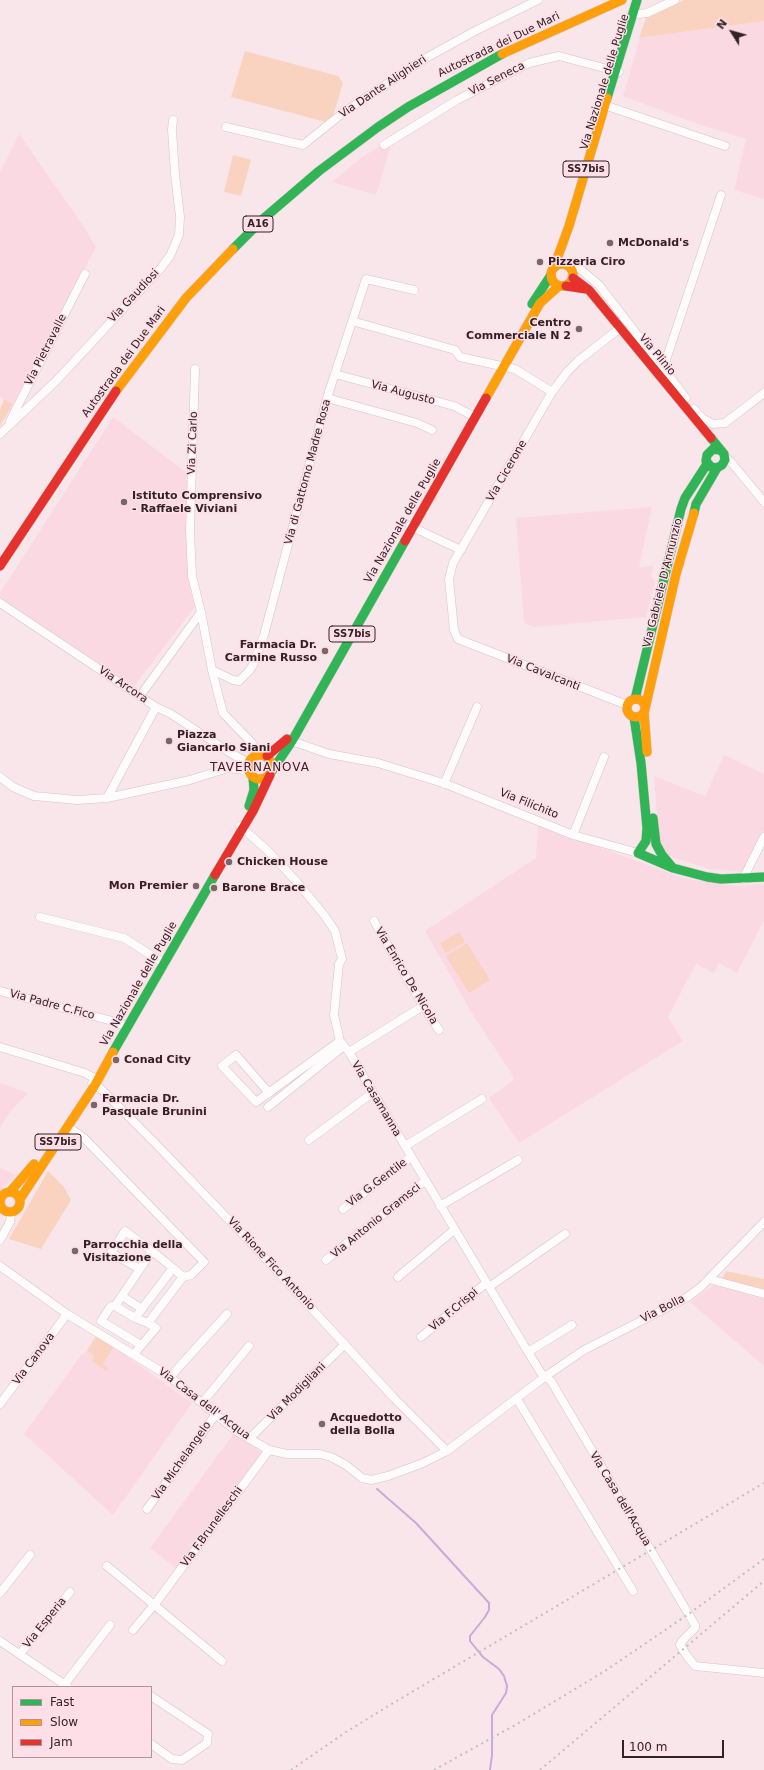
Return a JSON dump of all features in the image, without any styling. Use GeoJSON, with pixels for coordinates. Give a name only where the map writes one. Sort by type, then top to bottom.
{"type":"FeatureCollection","features":[{"type":"Feature","properties":{"kind":"main road","name":"Autostrada dei Due Mari"},"geometry":{"type":"LineString","coordinates":[[0,566],[140,356],[186,298],[236,244],[263,219],[342,153],[415,103],[504,53],[622,0]]}},
{"type":"Feature","properties":{"kind":"main road","name":"Via Nazionale delle Puglie"},"geometry":{"type":"LineString","coordinates":[[568,265],[565,253],[610,107],[636,0]]}},
{"type":"Feature","properties":{"kind":"main road","name":"Via Nazionale delle Puglie"},"geometry":{"type":"LineString","coordinates":[[501,366],[532,305],[553,271],[643,0]]}},
{"type":"Feature","properties":{"kind":"main road","name":"Autostrada dei Due Mari"},"geometry":{"type":"LineString","coordinates":[[487,52],[513,39]]}},
{"type":"Feature","properties":{"kind":"main road"},"geometry":{"type":"LineString","coordinates":[[372,120],[410,95]]}},
{"type":"Feature","properties":{"kind":"main road"},"geometry":{"type":"LineString","coordinates":[[308,168],[325,155]]}},
{"type":"Feature","properties":{"kind":"main road"},"geometry":{"type":"LineString","coordinates":[[574,276],[568,265],[560,264],[553,271],[553,282],[562,286],[589,290]]}},
{"type":"Feature","properties":{"kind":"main road","name":"Autostrada dei Due Mari"},"geometry":{"type":"LineString","coordinates":[[170,304],[194,276]]}},
{"type":"Feature","properties":{"kind":"main road","name":"SS7bis"},"geometry":{"type":"LineString","coordinates":[[562,286],[569,284],[574,276]]}},
{"type":"Feature","properties":{"kind":"main road","name":"Via Plinio"},"geometry":{"type":"LineString","coordinates":[[574,276],[589,290],[708,435],[718,452]]}},
{"type":"Feature","properties":{"kind":"main road","name":"Via Nazionale delle Puglie"},"geometry":{"type":"LineString","coordinates":[[20,1199],[68,1127],[124,1026],[241,826],[262,794],[271,773],[289,740],[501,366],[540,302],[562,286]]}},
{"type":"Feature","properties":{"kind":"main road"},"geometry":{"type":"LineString","coordinates":[[718,452],[724,463],[717,468],[711,467],[707,464],[706,458],[718,452]]}},
{"type":"Feature","properties":{"kind":"main road","name":"Via Gabriele D'Annunzio"},"geometry":{"type":"LineString","coordinates":[[635,699],[681,509],[685,498],[707,464]]}},
{"type":"Feature","properties":{"kind":"main road","name":"Via Gabriele D'Annunzio"},"geometry":{"type":"LineString","coordinates":[[673,868],[662,855],[656,844],[647,757],[645,711],[676,574],[696,504],[717,468]]}},
{"type":"Feature","properties":{"kind":"main road"},"geometry":{"type":"LineString","coordinates":[[634,717],[640,716],[645,711],[644,703],[635,699],[630,702],[627,710],[634,717],[641,763],[647,828],[646,841],[638,853]]}},
{"type":"Feature","properties":{"kind":"main road","name":"Via Nazionale delle Puglie"},"geometry":{"type":"LineString","coordinates":[[263,755],[289,740]]}},
{"type":"Feature","properties":{"kind":"main road"},"geometry":{"type":"LineString","coordinates":[[249,763],[253,757],[263,755],[272,763],[271,773],[260,779],[252,776]]}},
{"type":"Feature","properties":{"kind":"main road","name":"SS7bis"},"geometry":{"type":"LineString","coordinates":[[249,763],[248,769],[252,776]]}},
{"type":"Feature","properties":{"kind":"main road","name":"Via Nazionale delle Puglie"},"geometry":{"type":"LineString","coordinates":[[241,826],[252,801],[254,790],[252,776]]}},
{"type":"Feature","properties":{"kind":"main road","name":"Via Filichito"},"geometry":{"type":"LineString","coordinates":[[638,853],[673,868],[707,877],[743,879],[764,877]]}},
{"type":"Feature","properties":{"kind":"main road","name":"Via Nazionale delle Puglie"},"geometry":{"type":"LineString","coordinates":[[10,1192],[27,1174],[94,1081]]}},
{"type":"Feature","properties":{"kind":"main road"},"geometry":{"type":"LineString","coordinates":[[10,1192],[16,1194],[20,1199]]}},
{"type":"Feature","properties":{"kind":"main road","name":"SS7bis"},"geometry":{"type":"LineString","coordinates":[[10,1192],[2,1196],[0,1205],[6,1211],[11,1212],[19,1208],[20,1199]]}},
{"type":"Feature","properties":{"kind":"street","name":"Via Dante Alighieri"},"geometry":{"type":"LineString","coordinates":[[226,127],[303,144],[344,112],[426,58],[467,35],[538,0]]}},
{"type":"Feature","properties":{"kind":"street"},"geometry":{"type":"LineString","coordinates":[[639,14],[647,13],[675,0]]}},
{"type":"Feature","properties":{"kind":"street","name":"Via Seneca"},"geometry":{"type":"LineString","coordinates":[[384,145],[457,100],[529,63],[559,56],[618,72]]}},
{"type":"Feature","properties":{"kind":"street"},"geometry":{"type":"LineString","coordinates":[[610,107],[725,146]]}},
{"type":"Feature","properties":{"kind":"street","name":"Via Gaudiosi"},"geometry":{"type":"LineString","coordinates":[[0,434],[56,381],[160,269],[170,256],[179,235],[180,217],[175,174],[172,130],[173,120]]}},
{"type":"Feature","properties":{"kind":"street"},"geometry":{"type":"LineString","coordinates":[[663,369],[721,196]]}},
{"type":"Feature","properties":{"kind":"street"},"geometry":{"type":"LineString","coordinates":[[568,265],[579,268],[599,285],[702,418],[713,424],[725,423],[764,393]]}},
{"type":"Feature","properties":{"kind":"street","name":"Via Pietravalle"},"geometry":{"type":"LineString","coordinates":[[7,427],[85,274]]}},
{"type":"Feature","properties":{"kind":"street"},"geometry":{"type":"LineString","coordinates":[[574,276],[590,277]]}},
{"type":"Feature","properties":{"kind":"street","name":"Via di Gattorno Madre Rosa"},"geometry":{"type":"LineString","coordinates":[[212,670],[233,680],[239,680],[249,672],[253,665],[268,620],[327,398],[366,279],[414,290]]}},
{"type":"Feature","properties":{"kind":"street"},"geometry":{"type":"LineString","coordinates":[[352,321],[451,348],[455,350],[460,357],[515,369],[552,392]]}},
{"type":"Feature","properties":{"kind":"street","name":"Via Cicerone"},"geometry":{"type":"LineString","coordinates":[[458,639],[454,630],[449,579],[453,563],[552,392],[568,371],[578,361],[620,328]]}},
{"type":"Feature","properties":{"kind":"street","name":"Via Zi Carlo"},"geometry":{"type":"LineString","coordinates":[[195,369],[190,530],[192,576],[201,612],[212,670],[223,713],[263,755]]}},
{"type":"Feature","properties":{"kind":"street","name":"Via Augusto"},"geometry":{"type":"LineString","coordinates":[[335,374],[454,406],[472,416]]}},
{"type":"Feature","properties":{"kind":"street"},"geometry":{"type":"LineString","coordinates":[[327,398],[417,423],[432,430]]}},
{"type":"Feature","properties":{"kind":"street","name":"Via Plinio"},"geometry":{"type":"LineString","coordinates":[[718,452],[731,462],[764,502]]}},
{"type":"Feature","properties":{"kind":"street"},"geometry":{"type":"LineString","coordinates":[[410,526],[461,550]]}},
{"type":"Feature","properties":{"kind":"street","name":"Via Arcora"},"geometry":{"type":"LineString","coordinates":[[0,604],[156,707],[171,714],[232,754],[249,763]]}},
{"type":"Feature","properties":{"kind":"street"},"geometry":{"type":"LineString","coordinates":[[140,696],[201,612]]}},
{"type":"Feature","properties":{"kind":"street","name":"Via Cavalcanti"},"geometry":{"type":"LineString","coordinates":[[458,639],[628,705]]}},
{"type":"Feature","properties":{"kind":"street"},"geometry":{"type":"LineString","coordinates":[[107,798],[156,707]]}},
{"type":"Feature","properties":{"kind":"street"},"geometry":{"type":"LineString","coordinates":[[444,784],[477,707]]}},
{"type":"Feature","properties":{"kind":"street","name":"Via Filichito"},"geometry":{"type":"LineString","coordinates":[[289,740],[329,754],[378,763],[444,784],[573,835],[638,853]]}},
{"type":"Feature","properties":{"kind":"street"},"geometry":{"type":"LineString","coordinates":[[573,835],[604,758]]}},
{"type":"Feature","properties":{"kind":"street"},"geometry":{"type":"LineString","coordinates":[[0,776],[13,787],[34,796],[77,800],[107,798],[190,780],[228,768],[243,770],[252,776]]}},
{"type":"Feature","properties":{"kind":"street","name":"Via Casamanna"},"geometry":{"type":"LineString","coordinates":[[241,826],[296,882],[325,916],[335,931],[342,959],[339,964],[334,1015],[344,1046],[528,1352],[541,1373],[546,1376]]}},
{"type":"Feature","properties":{"kind":"street"},"geometry":{"type":"LineString","coordinates":[[743,879],[764,837]]}},
{"type":"Feature","properties":{"kind":"street"},"geometry":{"type":"LineString","coordinates":[[40,917],[124,938],[162,962]]}},
{"type":"Feature","properties":{"kind":"street","name":"Via Enrico De Nicola"},"geometry":{"type":"LineString","coordinates":[[374,921],[423,1006],[439,1030]]}},
{"type":"Feature","properties":{"kind":"street","name":"Via Padre C.Fico"},"geometry":{"type":"LineString","coordinates":[[0,991],[124,1026]]}},
{"type":"Feature","properties":{"kind":"street"},"geometry":{"type":"LineString","coordinates":[[270,1093],[236,1055],[222,1066],[256,1102],[344,1046],[423,1006]]}},
{"type":"Feature","properties":{"kind":"street"},"geometry":{"type":"LineString","coordinates":[[268,1107],[344,1046]]}},
{"type":"Feature","properties":{"kind":"street","name":"Via Rione Fico Antonio"},"geometry":{"type":"LineString","coordinates":[[0,1047],[85,1073],[94,1081],[194,1183],[395,1399],[447,1451]]}},
{"type":"Feature","properties":{"kind":"street"},"geometry":{"type":"LineString","coordinates":[[309,1140],[372,1093]]}},
{"type":"Feature","properties":{"kind":"street"},"geometry":{"type":"LineString","coordinates":[[405,1146],[482,1099]]}},
{"type":"Feature","properties":{"kind":"street"},"geometry":{"type":"LineString","coordinates":[[68,1127],[84,1138],[204,1262],[191,1275],[184,1277],[148,1323]]}},
{"type":"Feature","properties":{"kind":"street","name":"Via G.Gentile"},"geometry":{"type":"LineString","coordinates":[[343,1209],[411,1157]]}},
{"type":"Feature","properties":{"kind":"street"},"geometry":{"type":"LineString","coordinates":[[440,1206],[518,1160]]}},
{"type":"Feature","properties":{"kind":"street","name":"Via Antonio Gramsci"},"geometry":{"type":"LineString","coordinates":[[326,1260],[425,1181]]}},
{"type":"Feature","properties":{"kind":"street"},"geometry":{"type":"LineString","coordinates":[[0,1240],[10,1222],[11,1212]]}},
{"type":"Feature","properties":{"kind":"street","name":"Via Bolla"},"geometry":{"type":"LineString","coordinates":[[546,1376],[584,1350],[686,1298],[701,1288],[764,1222]]}},
{"type":"Feature","properties":{"kind":"street"},"geometry":{"type":"LineString","coordinates":[[398,1277],[454,1230]]}},
{"type":"Feature","properties":{"kind":"street"},"geometry":{"type":"LineString","coordinates":[[140,1269],[111,1253],[125,1231],[184,1277]]}},
{"type":"Feature","properties":{"kind":"street","name":"Via F.Crispi"},"geometry":{"type":"LineString","coordinates":[[421,1337],[488,1285],[565,1234]]}},
{"type":"Feature","properties":{"kind":"street"},"geometry":{"type":"LineString","coordinates":[[141,1345],[101,1321],[111,1306],[115,1306],[152,1251]]}},
{"type":"Feature","properties":{"kind":"street","name":"Via Casa dell' Acqua"},"geometry":{"type":"LineString","coordinates":[[0,1266],[67,1314],[170,1377],[249,1439],[269,1450],[287,1454],[320,1454],[331,1456],[346,1465],[362,1478],[371,1480],[388,1476],[447,1451]]}},
{"type":"Feature","properties":{"kind":"street"},"geometry":{"type":"LineString","coordinates":[[135,1318],[172,1268]]}},
{"type":"Feature","properties":{"kind":"street"},"geometry":{"type":"LineString","coordinates":[[709,1279],[764,1294]]}},
{"type":"Feature","properties":{"kind":"street"},"geometry":{"type":"LineString","coordinates":[[122,1296],[142,1309]]}},
{"type":"Feature","properties":{"kind":"street"},"geometry":{"type":"LineString","coordinates":[[115,1306],[156,1328],[134,1354]]}},
{"type":"Feature","properties":{"kind":"street","name":"Via Canova"},"geometry":{"type":"LineString","coordinates":[[0,1404],[67,1314]]}},
{"type":"Feature","properties":{"kind":"street"},"geometry":{"type":"LineString","coordinates":[[170,1377],[227,1314]]}},
{"type":"Feature","properties":{"kind":"street"},"geometry":{"type":"LineString","coordinates":[[528,1352],[572,1325]]}},
{"type":"Feature","properties":{"kind":"street","name":"Via Modigliani"},"geometry":{"type":"LineString","coordinates":[[249,1439],[345,1344]]}},
{"type":"Feature","properties":{"kind":"street"},"geometry":{"type":"LineString","coordinates":[[202,1402],[249,1346]]}},
{"type":"Feature","properties":{"kind":"street"},"geometry":{"type":"LineString","coordinates":[[447,1451],[546,1376]]}},
{"type":"Feature","properties":{"kind":"street","name":"Via Casa dell'Acqua"},"geometry":{"type":"LineString","coordinates":[[546,1376],[551,1381],[695,1624],[694,1628],[680,1645],[693,1664],[695,1666],[764,1673]]}},
{"type":"Feature","properties":{"kind":"street"},"geometry":{"type":"LineString","coordinates":[[517,1399],[633,1591]]}},
{"type":"Feature","properties":{"kind":"street","name":"Via Michelangelo"},"geometry":{"type":"LineString","coordinates":[[147,1509],[216,1414]]}},
{"type":"Feature","properties":{"kind":"street","name":"Via F.Brunelleschi"},"geometry":{"type":"LineString","coordinates":[[133,1630],[155,1604],[269,1450]]}},
{"type":"Feature","properties":{"kind":"street"},"geometry":{"type":"LineString","coordinates":[[0,1593],[30,1555]]}},
{"type":"Feature","properties":{"kind":"street"},"geometry":{"type":"LineString","coordinates":[[107,1566],[155,1604],[222,1661]]}},
{"type":"Feature","properties":{"kind":"street","name":"Via Esperia"},"geometry":{"type":"LineString","coordinates":[[20,1654],[70,1592]]}},
{"type":"Feature","properties":{"kind":"street"},"geometry":{"type":"LineString","coordinates":[[0,1642],[66,1686],[110,1625]]}},
{"type":"Feature","properties":{"kind":"street"},"geometry":{"type":"LineString","coordinates":[[152,1697],[208,1734],[206,1743],[182,1760],[172,1759],[152,1745]]}},
{"type":"Feature","properties":{"kind":"shaded area"},"geometry":{"type":"Polygon","coordinates":[[[684,0],[764,0],[764,21],[639,38],[646,18],[684,0]]]}},
{"type":"Feature","properties":{"kind":"shaded area"},"geometry":{"type":"Polygon","coordinates":[[[764,21],[764,199],[734,190],[746,139],[701,125],[623,96],[640,38],[764,21]]]}},
{"type":"Feature","properties":{"kind":"shaded area"},"geometry":{"type":"Polygon","coordinates":[[[245,51],[338,76],[343,83],[333,116],[326,122],[231,97],[245,51]]]}},
{"type":"Feature","properties":{"kind":"shaded area"},"geometry":{"type":"Polygon","coordinates":[[[19,134],[82,224],[96,247],[13,404],[0,397],[0,172],[19,134]]]}},
{"type":"Feature","properties":{"kind":"shaded area"},"geometry":{"type":"Polygon","coordinates":[[[389,140],[392,142],[376,195],[332,182],[361,158],[389,140]]]}},
{"type":"Feature","properties":{"kind":"shaded area"},"geometry":{"type":"Polygon","coordinates":[[[233,155],[251,160],[241,196],[224,192],[233,155]]]}},
{"type":"Feature","properties":{"kind":"shaded area"},"geometry":{"type":"Polygon","coordinates":[[[4,399],[13,404],[0,426],[0,410],[4,399]]]}},
{"type":"Feature","properties":{"kind":"shaded area"},"geometry":{"type":"Polygon","coordinates":[[[113,417],[191,476],[190,569],[188,580],[195,607],[134,686],[0,598],[0,593],[113,417]]]}},
{"type":"Feature","properties":{"kind":"shaded area"},"geometry":{"type":"Polygon","coordinates":[[[652,507],[639,567],[653,566],[651,576],[655,581],[646,617],[534,627],[524,623],[516,518],[652,507]]]}},
{"type":"Feature","properties":{"kind":"shaded area"},"geometry":{"type":"Polygon","coordinates":[[[724,755],[764,774],[764,830],[744,872],[709,869],[666,855],[659,841],[654,776],[705,796],[724,755]]]}},
{"type":"Feature","properties":{"kind":"shaded area"},"geometry":{"type":"Polygon","coordinates":[[[538,825],[686,879],[737,886],[764,884],[764,920],[737,973],[719,963],[714,973],[696,964],[668,1017],[683,1041],[519,1143],[489,1098],[514,1080],[511,1073],[473,1015],[425,931],[536,858],[538,825]]]}},
{"type":"Feature","properties":{"kind":"shaded area"},"geometry":{"type":"Polygon","coordinates":[[[459,932],[465,942],[446,953],[440,943],[459,932]]]}},
{"type":"Feature","properties":{"kind":"shaded area"},"geometry":{"type":"Polygon","coordinates":[[[467,943],[490,980],[469,993],[446,956],[467,943]]]}},
{"type":"Feature","properties":{"kind":"shaded area"},"geometry":{"type":"Polygon","coordinates":[[[0,1083],[28,1093],[9,1113],[0,1128],[0,1083]]]}},
{"type":"Feature","properties":{"kind":"shaded area"},"geometry":{"type":"Polygon","coordinates":[[[0,1168],[16,1175],[0,1191],[0,1168]]]}},
{"type":"Feature","properties":{"kind":"shaded area"},"geometry":{"type":"Polygon","coordinates":[[[48,1171],[64,1187],[71,1200],[41,1249],[9,1239],[48,1171]]]}},
{"type":"Feature","properties":{"kind":"shaded area"},"geometry":{"type":"Polygon","coordinates":[[[726,1271],[764,1279],[764,1289],[722,1279],[726,1271]]]}},
{"type":"Feature","properties":{"kind":"shaded area"},"geometry":{"type":"Polygon","coordinates":[[[714,1285],[764,1299],[764,1366],[690,1302],[714,1285]]]}},
{"type":"Feature","properties":{"kind":"shaded area"},"geometry":{"type":"Polygon","coordinates":[[[97,1335],[114,1347],[103,1364],[108,1368],[106,1371],[91,1360],[94,1356],[87,1350],[97,1335]]]}},
{"type":"Feature","properties":{"kind":"shaded area"},"geometry":{"type":"Polygon","coordinates":[[[114,1347],[192,1403],[113,1515],[24,1434],[82,1354],[83,1355],[87,1350],[94,1356],[91,1360],[103,1364],[114,1347]]]}},
{"type":"Feature","properties":{"kind":"shaded area"},"geometry":{"type":"Polygon","coordinates":[[[234,1433],[262,1453],[177,1569],[150,1548],[234,1433]]]}},
{"type":"Feature","properties":{"kind":"waterway"},"geometry":{"type":"LineString","coordinates":[[377,1489],[416,1523],[489,1603],[489,1610],[470,1636],[470,1641],[483,1657],[499,1669],[504,1676],[507,1686],[506,1693],[492,1715],[492,1755],[490,1770]]}},
{"type":"Feature","properties":{"kind":"railway"},"geometry":{"type":"LineString","coordinates":[[291,1770],[346,1732],[390,1705],[764,1483]]}},
{"type":"Feature","properties":{"kind":"railway"},"geometry":{"type":"LineString","coordinates":[[434,1770],[517,1724],[605,1671],[690,1613],[764,1559]]}},
{"type":"Feature","properties":{"kind":"railway"},"geometry":{"type":"LineString","coordinates":[[540,1770],[764,1581]]}},
{"type":"Feature","properties":{"kind":"traffic: fast"},"geometry":{"type":"LineString","coordinates":[[607,98],[637,0]]}},
{"type":"Feature","properties":{"kind":"traffic: fast"},"geometry":{"type":"LineString","coordinates":[[233,249],[263,219],[319,171],[378,127],[408,107],[502,54]]}},
{"type":"Feature","properties":{"kind":"traffic: fast"},"geometry":{"type":"LineString","coordinates":[[532,304],[551,275]]}},
{"type":"Feature","properties":{"kind":"traffic: fast"},"geometry":{"type":"LineString","coordinates":[[711,438],[724,454],[725,460],[722,465],[717,468],[711,467],[706,461],[707,455],[713,449],[719,450]]}},
{"type":"Feature","properties":{"kind":"traffic: fast"},"geometry":{"type":"LineString","coordinates":[[635,699],[681,509],[685,498],[707,464]]}},
{"type":"Feature","properties":{"kind":"traffic: fast"},"geometry":{"type":"LineString","coordinates":[[694,513],[696,504],[717,468]]}},
{"type":"Feature","properties":{"kind":"traffic: fast"},"geometry":{"type":"LineString","coordinates":[[272,771],[292,741],[405,541]]}},
{"type":"Feature","properties":{"kind":"traffic: fast"},"geometry":{"type":"LineString","coordinates":[[634,717],[641,763],[647,828],[646,841],[638,853],[673,868],[707,877],[721,879],[764,877]]}},
{"type":"Feature","properties":{"kind":"traffic: fast"},"geometry":{"type":"LineString","coordinates":[[249,806],[254,790],[253,777]]}},
{"type":"Feature","properties":{"kind":"traffic: fast"},"geometry":{"type":"LineString","coordinates":[[653,818],[656,844],[662,855],[672,867]]}},
{"type":"Feature","properties":{"kind":"traffic: fast"},"geometry":{"type":"LineString","coordinates":[[113,1052],[215,875]]}},
{"type":"Feature","properties":{"kind":"traffic: slow"},"geometry":{"type":"LineString","coordinates":[[502,54],[622,0]]}},
{"type":"Feature","properties":{"kind":"traffic: slow"},"geometry":{"type":"LineString","coordinates":[[554,267],[569,226],[607,98]]}},
{"type":"Feature","properties":{"kind":"traffic: slow"},"geometry":{"type":"LineString","coordinates":[[116,391],[186,298],[233,249]]}},
{"type":"Feature","properties":{"kind":"traffic: slow"},"geometry":{"type":"LineString","coordinates":[[562,264],[570,267],[573,275],[570,283],[562,286],[554,283],[551,275],[554,267],[562,264]]}},
{"type":"Feature","properties":{"kind":"traffic: slow"},"geometry":{"type":"LineString","coordinates":[[486,398],[540,303],[559,286]]}},
{"type":"Feature","properties":{"kind":"traffic: slow"},"geometry":{"type":"LineString","coordinates":[[645,709],[676,574],[694,513]]}},
{"type":"Feature","properties":{"kind":"traffic: slow"},"geometry":{"type":"LineString","coordinates":[[636,699],[642,702],[645,708],[642,714],[636,717],[630,714],[627,708],[630,702],[636,699]]}},
{"type":"Feature","properties":{"kind":"traffic: slow"},"geometry":{"type":"LineString","coordinates":[[644,712],[647,752]]}},
{"type":"Feature","properties":{"kind":"traffic: slow"},"geometry":{"type":"LineString","coordinates":[[260,755],[269,758],[272,767],[269,776],[260,779],[251,776],[248,767],[251,758],[260,755]]}},
{"type":"Feature","properties":{"kind":"traffic: slow"},"geometry":{"type":"LineString","coordinates":[[20,1199],[95,1085],[113,1052]]}},
{"type":"Feature","properties":{"kind":"traffic: slow"},"geometry":{"type":"LineString","coordinates":[[10,1192],[34,1164]]}},
{"type":"Feature","properties":{"kind":"traffic: slow"},"geometry":{"type":"LineString","coordinates":[[10,1192],[17,1195],[20,1202],[17,1209],[10,1212],[3,1209],[0,1202],[3,1195],[10,1192]]}},
{"type":"Feature","properties":{"kind":"traffic: jam"},"geometry":{"type":"LineString","coordinates":[[573,278],[589,290],[711,438]]}},
{"type":"Feature","properties":{"kind":"traffic: jam"},"geometry":{"type":"LineString","coordinates":[[566,286],[586,289]]}},
{"type":"Feature","properties":{"kind":"traffic: jam"},"geometry":{"type":"LineString","coordinates":[[0,566],[116,391]]}},
{"type":"Feature","properties":{"kind":"traffic: jam"},"geometry":{"type":"LineString","coordinates":[[405,541],[486,398]]}},
{"type":"Feature","properties":{"kind":"traffic: jam"},"geometry":{"type":"LineString","coordinates":[[267,756],[287,739]]}},
{"type":"Feature","properties":{"kind":"traffic: jam"},"geometry":{"type":"LineString","coordinates":[[215,875],[253,811],[270,775]]}},
{"type":"Feature","properties":{"kind":"place","name":"McDonald's"},"geometry":{"type":"Point","coordinates":[610,243]}},
{"type":"Feature","properties":{"kind":"place","name":"Pizzeria Ciro"},"geometry":{"type":"Point","coordinates":[540,262]}},
{"type":"Feature","properties":{"kind":"place","name":"Centro Commerciale N 2"},"geometry":{"type":"Point","coordinates":[579,329]}},
{"type":"Feature","properties":{"kind":"place","name":"Istituto Comprensivo - Raffaele Viviani"},"geometry":{"type":"Point","coordinates":[124,502]}},
{"type":"Feature","properties":{"kind":"place","name":"Farmacia Dr. Carmine Russo"},"geometry":{"type":"Point","coordinates":[325,651]}},
{"type":"Feature","properties":{"kind":"place","name":"Piazza Giancarlo Siani"},"geometry":{"type":"Point","coordinates":[169,741]}},
{"type":"Feature","properties":{"kind":"place","name":"Chicken House"},"geometry":{"type":"Point","coordinates":[229,862]}},
{"type":"Feature","properties":{"kind":"place","name":"Mon Premier"},"geometry":{"type":"Point","coordinates":[196,886]}},
{"type":"Feature","properties":{"kind":"place","name":"Barone Brace"},"geometry":{"type":"Point","coordinates":[214,888]}},
{"type":"Feature","properties":{"kind":"place","name":"Conad City"},"geometry":{"type":"Point","coordinates":[116,1060]}},
{"type":"Feature","properties":{"kind":"place","name":"Farmacia Dr. Pasquale Brunini"},"geometry":{"type":"Point","coordinates":[94,1105]}},
{"type":"Feature","properties":{"kind":"place","name":"Parrocchia della Visitazione"},"geometry":{"type":"Point","coordinates":[75,1251]}},
{"type":"Feature","properties":{"kind":"place","name":"Acquedotto della Bolla"},"geometry":{"type":"Point","coordinates":[322,1424]}},
{"type":"Feature","properties":{"kind":"district","name":"TAVERNANOVA"},"geometry":{"type":"Point","coordinates":[260,768]}}]}
